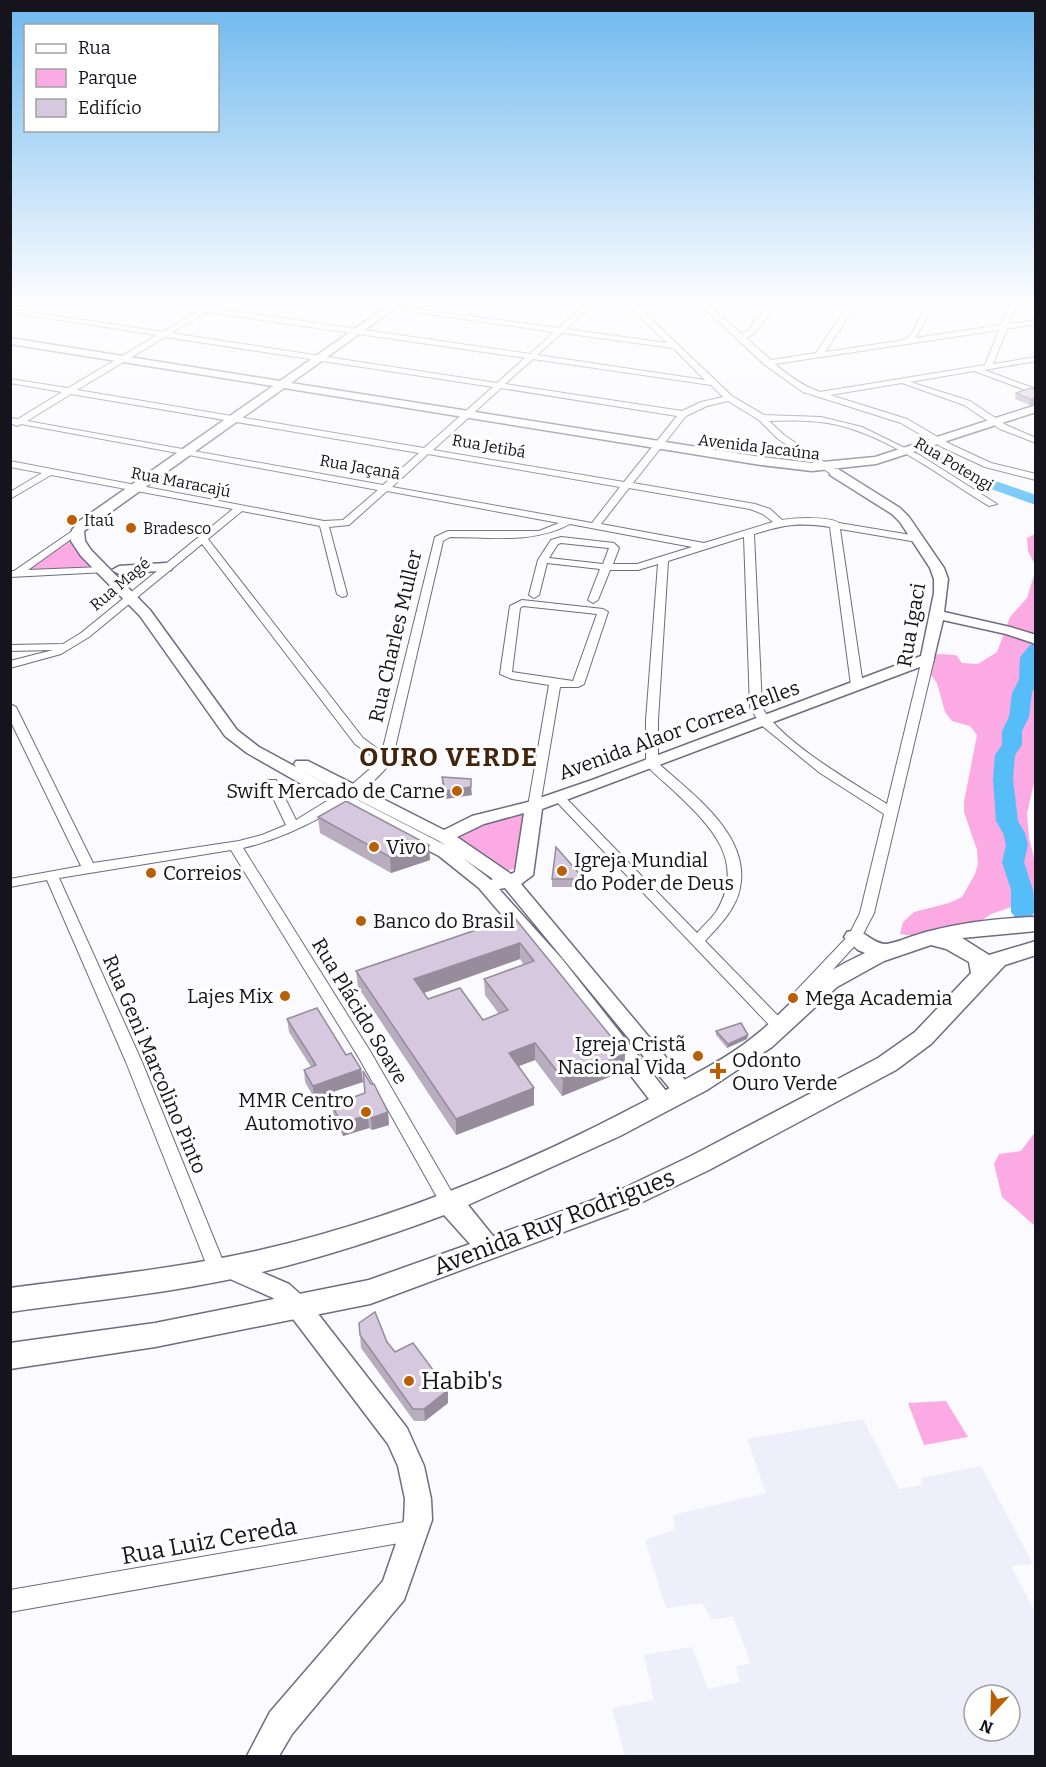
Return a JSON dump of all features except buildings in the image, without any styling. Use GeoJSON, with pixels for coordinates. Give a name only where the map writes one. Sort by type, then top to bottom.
{"type":"FeatureCollection","features":[{"type":"Feature","properties":{"kind":"main road"},"geometry":{"type":"LineString","coordinates":[[13,1300],[223,1270],[290,1255],[387,1225],[520,1172],[673,1096],[753,1050],[778,1024],[829,982],[887,952],[929,939],[977,929],[1035,924]]}},
{"type":"Feature","properties":{"kind":"main road"},"geometry":{"type":"LineString","coordinates":[[855,937],[866,945],[887,952]]}},
{"type":"Feature","properties":{"kind":"main road"},"geometry":{"type":"LineString","coordinates":[[929,939],[966,948],[979,958],[983,974]]}},
{"type":"Feature","properties":{"kind":"main road","name":"Avenida Ruy Rodrigues"},"geometry":{"type":"LineString","coordinates":[[10,1356],[155,1335],[370,1292],[627,1198],[700,1163],[887,1064],[923,1038],[1002,957],[1035,948]]}},
{"type":"Feature","properties":{"kind":"main road"},"geometry":{"type":"LineString","coordinates":[[448,1201],[479,1235],[487,1249]]}},
{"type":"Feature","properties":{"kind":"street","name":"Rua Jetibá"},"geometry":{"type":"LineString","coordinates":[[43,386],[750,506],[774,515],[779,523]]}},
{"type":"Feature","properties":{"kind":"street"},"geometry":{"type":"LineString","coordinates":[[13,423],[78,386]]}},
{"type":"Feature","properties":{"kind":"street","name":"Avenida Jacaúna"},"geometry":{"type":"LineString","coordinates":[[281,386],[658,447],[760,467],[799,471],[886,464],[999,424],[1035,416]]}},
{"type":"Feature","properties":{"kind":"street"},"geometry":{"type":"LineString","coordinates":[[388,487],[498,386]]}},
{"type":"Feature","properties":{"kind":"street"},"geometry":{"type":"LineString","coordinates":[[509,386],[683,414]]}},
{"type":"Feature","properties":{"kind":"street","name":"Rua Igaci"},"geometry":{"type":"LineString","coordinates":[[716,386],[729,398],[762,418],[781,437],[896,511],[937,568],[941,579],[928,660],[871,903],[855,937],[778,1024]]}},
{"type":"Feature","properties":{"kind":"street"},"geometry":{"type":"LineString","coordinates":[[800,386],[819,395],[904,421],[941,443],[988,465],[1035,477]]}},
{"type":"Feature","properties":{"kind":"street"},"geometry":{"type":"LineString","coordinates":[[819,395],[869,386]]}},
{"type":"Feature","properties":{"kind":"street"},"geometry":{"type":"LineString","coordinates":[[917,386],[967,403],[999,424],[1035,441]]}},
{"type":"Feature","properties":{"kind":"street"},"geometry":{"type":"LineString","coordinates":[[1020,386],[1035,392]]}},
{"type":"Feature","properties":{"kind":"street"},"geometry":{"type":"LineString","coordinates":[[13,574],[193,453],[284,387]]}},
{"type":"Feature","properties":{"kind":"street"},"geometry":{"type":"LineString","coordinates":[[595,525],[683,414],[693,408],[729,398]]}},
{"type":"Feature","properties":{"kind":"street","name":"Avenida Jacaúna"},"geometry":{"type":"LineString","coordinates":[[999,424],[1035,408]]}},
{"type":"Feature","properties":{"kind":"street","name":"Rua Potengi"},"geometry":{"type":"LineString","coordinates":[[762,418],[841,423],[866,432],[909,454],[992,504]]}},
{"type":"Feature","properties":{"kind":"street","name":"Rua Jaçanã"},"geometry":{"type":"LineString","coordinates":[[13,423],[388,487],[704,546]]}},
{"type":"Feature","properties":{"kind":"street","name":"Rua Maracajú"},"geometry":{"type":"LineString","coordinates":[[10,464],[324,524],[346,523],[388,487]]}},
{"type":"Feature","properties":{"kind":"street"},"geometry":{"type":"LineString","coordinates":[[10,496],[49,471]]}},
{"type":"Feature","properties":{"kind":"street"},"geometry":{"type":"LineString","coordinates":[[140,489],[93,528],[90,533],[91,543],[119,570],[231,733],[253,750],[346,794],[445,845],[510,882],[545,944]]}},
{"type":"Feature","properties":{"kind":"street","name":"Rua Magé"},"geometry":{"type":"LineString","coordinates":[[10,665],[44,656],[68,645],[136,594],[240,508]]}},
{"type":"Feature","properties":{"kind":"street"},"geometry":{"type":"LineString","coordinates":[[543,560],[631,568],[779,523],[805,520],[834,523],[917,539]]}},
{"type":"Feature","properties":{"kind":"street","name":"Rua Charles Muller"},"geometry":{"type":"LineString","coordinates":[[386,761],[438,539],[448,534],[540,534],[553,530],[568,521]]}},
{"type":"Feature","properties":{"kind":"street"},"geometry":{"type":"LineString","coordinates":[[834,523],[857,685]]}},
{"type":"Feature","properties":{"kind":"street"},"geometry":{"type":"LineString","coordinates":[[324,524],[342,594]]}},
{"type":"Feature","properties":{"kind":"street"},"geometry":{"type":"LineString","coordinates":[[78,530],[78,541],[102,570],[136,594]]}},
{"type":"Feature","properties":{"kind":"street"},"geometry":{"type":"LineString","coordinates":[[749,534],[756,707],[764,722],[810,760],[892,813]]}},
{"type":"Feature","properties":{"kind":"street"},"geometry":{"type":"LineString","coordinates":[[10,883],[88,867],[234,844],[270,836],[293,826],[346,794],[379,770],[386,761],[359,741],[202,538]]}},
{"type":"Feature","properties":{"kind":"street"},"geometry":{"type":"LineString","coordinates":[[534,595],[543,560],[554,542],[558,540],[609,544],[614,548],[593,600]]}},
{"type":"Feature","properties":{"kind":"street"},"geometry":{"type":"LineString","coordinates":[[663,560],[652,720],[652,764],[724,835],[734,856],[733,890],[725,912],[697,942]]}},
{"type":"Feature","properties":{"kind":"street"},"geometry":{"type":"LineString","coordinates":[[119,570],[166,567]]}},
{"type":"Feature","properties":{"kind":"street"},"geometry":{"type":"LineString","coordinates":[[13,574],[102,570]]}},
{"type":"Feature","properties":{"kind":"street"},"geometry":{"type":"LineString","coordinates":[[519,603],[603,612],[580,683],[555,684],[545,679],[506,674],[515,606],[519,603]]}},
{"type":"Feature","properties":{"kind":"street"},"geometry":{"type":"LineString","coordinates":[[937,615],[1010,631],[1034,640]]}},
{"type":"Feature","properties":{"kind":"street"},"geometry":{"type":"LineString","coordinates":[[10,648],[68,645]]}},
{"type":"Feature","properties":{"kind":"street","name":"Avenida Alaor Correa Telles"},"geometry":{"type":"LineString","coordinates":[[445,845],[456,830],[478,820],[534,806],[928,660]]}},
{"type":"Feature","properties":{"kind":"street"},"geometry":{"type":"LineString","coordinates":[[485,884],[510,882],[522,877],[526,870],[534,806],[555,684]]}},
{"type":"Feature","properties":{"kind":"street"},"geometry":{"type":"LineString","coordinates":[[10,707],[88,867]]}},
{"type":"Feature","properties":{"kind":"street"},"geometry":{"type":"LineString","coordinates":[[272,783],[293,826]]}},
{"type":"Feature","properties":{"kind":"street"},"geometry":{"type":"LineString","coordinates":[[558,797],[778,1024]]}},
{"type":"Feature","properties":{"kind":"street","name":"Rua Plácido Soave"},"geometry":{"type":"LineString","coordinates":[[234,844],[365,1055],[448,1201]]}},
{"type":"Feature","properties":{"kind":"street"},"geometry":{"type":"LineString","coordinates":[[445,845],[545,944],[673,1096]]}},
{"type":"Feature","properties":{"kind":"street","name":"Rua Geni Marcolino Pinto"},"geometry":{"type":"LineString","coordinates":[[51,875],[223,1270]]}},
{"type":"Feature","properties":{"kind":"street"},"geometry":{"type":"LineString","coordinates":[[223,1270],[281,1291],[299,1308],[398,1436],[411,1466],[418,1499],[416,1530],[394,1590],[281,1723],[262,1756]]}},
{"type":"Feature","properties":{"kind":"street","name":"Rua Luiz Cereda"},"geometry":{"type":"LineString","coordinates":[[10,1602],[416,1530]]}},
{"type":"Feature","properties":{"kind":"shaded area"},"geometry":{"type":"Polygon","coordinates":[[[863,1419],[899,1489],[922,1485],[921,1478],[981,1466],[1033,1564],[1011,1566],[1035,1612],[1035,1756],[625,1756],[612,1708],[654,1700],[644,1655],[692,1647],[708,1689],[740,1682],[736,1666],[751,1664],[733,1616],[712,1620],[702,1603],[666,1608],[645,1540],[675,1530],[673,1515],[766,1493],[747,1439],[863,1419]]]}},
{"type":"Feature","properties":{"kind":"green space"},"geometry":{"type":"Polygon","coordinates":[[[1035,534],[1036,775],[1027,813],[1029,837],[1035,862],[1035,899],[991,914],[977,924],[921,937],[900,934],[903,922],[914,912],[949,903],[962,897],[978,864],[977,850],[964,812],[977,735],[970,726],[952,721],[945,712],[937,683],[929,672],[925,656],[956,655],[962,663],[978,664],[997,652],[1010,617],[1027,598],[1035,565],[1028,551],[1027,538],[1035,534]]]}},
{"type":"Feature","properties":{"kind":"green space"},"geometry":{"type":"Polygon","coordinates":[[[70,536],[95,568],[25,570],[70,536]]]}},
{"type":"Feature","properties":{"kind":"green space"},"geometry":{"type":"Polygon","coordinates":[[[528,813],[517,868],[506,871],[453,838],[481,823],[528,813]]]}},
{"type":"Feature","properties":{"kind":"green space"},"geometry":{"type":"Polygon","coordinates":[[[1035,1132],[1036,1226],[1002,1197],[994,1164],[999,1154],[1021,1151],[1035,1132]]]}},
{"type":"Feature","properties":{"kind":"green space"},"geometry":{"type":"Polygon","coordinates":[[[946,1401],[968,1437],[924,1445],[908,1403],[946,1401]]]}},
{"type":"Feature","properties":{"kind":"waterway"},"geometry":{"type":"LineString","coordinates":[[941,460],[957,466],[982,481],[1036,500]]}},
{"type":"Feature","properties":{"kind":"waterway"},"geometry":{"type":"LineString","coordinates":[[1023,912],[1022,890],[1013,862],[1017,845],[1014,833],[1007,821],[1003,779],[1005,755],[1012,745],[1012,731],[1019,717],[1022,693],[1028,680],[1029,657],[1036,649]]}},
{"type":"Feature","properties":{"kind":"place","name":"Itaú"},"geometry":{"type":"Point","coordinates":[72,520]}},
{"type":"Feature","properties":{"kind":"place","name":"Bradesco"},"geometry":{"type":"Point","coordinates":[131,528]}},
{"type":"Feature","properties":{"kind":"place","name":"Swift Mercado de Carne"},"geometry":{"type":"Point","coordinates":[457,791]}},
{"type":"Feature","properties":{"kind":"place","name":"Vivo"},"geometry":{"type":"Point","coordinates":[374,847]}},
{"type":"Feature","properties":{"kind":"place","name":"Igreja Mundial do Poder de Deus"},"geometry":{"type":"Point","coordinates":[562,871]}},
{"type":"Feature","properties":{"kind":"place","name":"Correios"},"geometry":{"type":"Point","coordinates":[151,873]}},
{"type":"Feature","properties":{"kind":"place","name":"Banco do Brasil"},"geometry":{"type":"Point","coordinates":[361,921]}},
{"type":"Feature","properties":{"kind":"place","name":"Lajes Mix"},"geometry":{"type":"Point","coordinates":[285,996]}},
{"type":"Feature","properties":{"kind":"place","name":"Mega Academia"},"geometry":{"type":"Point","coordinates":[793,998]}},
{"type":"Feature","properties":{"kind":"place","name":"Igreja Cristã Nacional Vida"},"geometry":{"type":"Point","coordinates":[698,1056]}},
{"type":"Feature","properties":{"kind":"place","name":"Odonto Ouro Verde"},"geometry":{"type":"Point","coordinates":[718,1071]}},
{"type":"Feature","properties":{"kind":"place","name":"MMR Centro Automotivo"},"geometry":{"type":"Point","coordinates":[366,1112]}},
{"type":"Feature","properties":{"kind":"place","name":"Habib's"},"geometry":{"type":"Point","coordinates":[409,1381]}},
{"type":"Feature","properties":{"kind":"district","name":"OURO VERDE"},"geometry":{"type":"Point","coordinates":[449,757]}}]}
